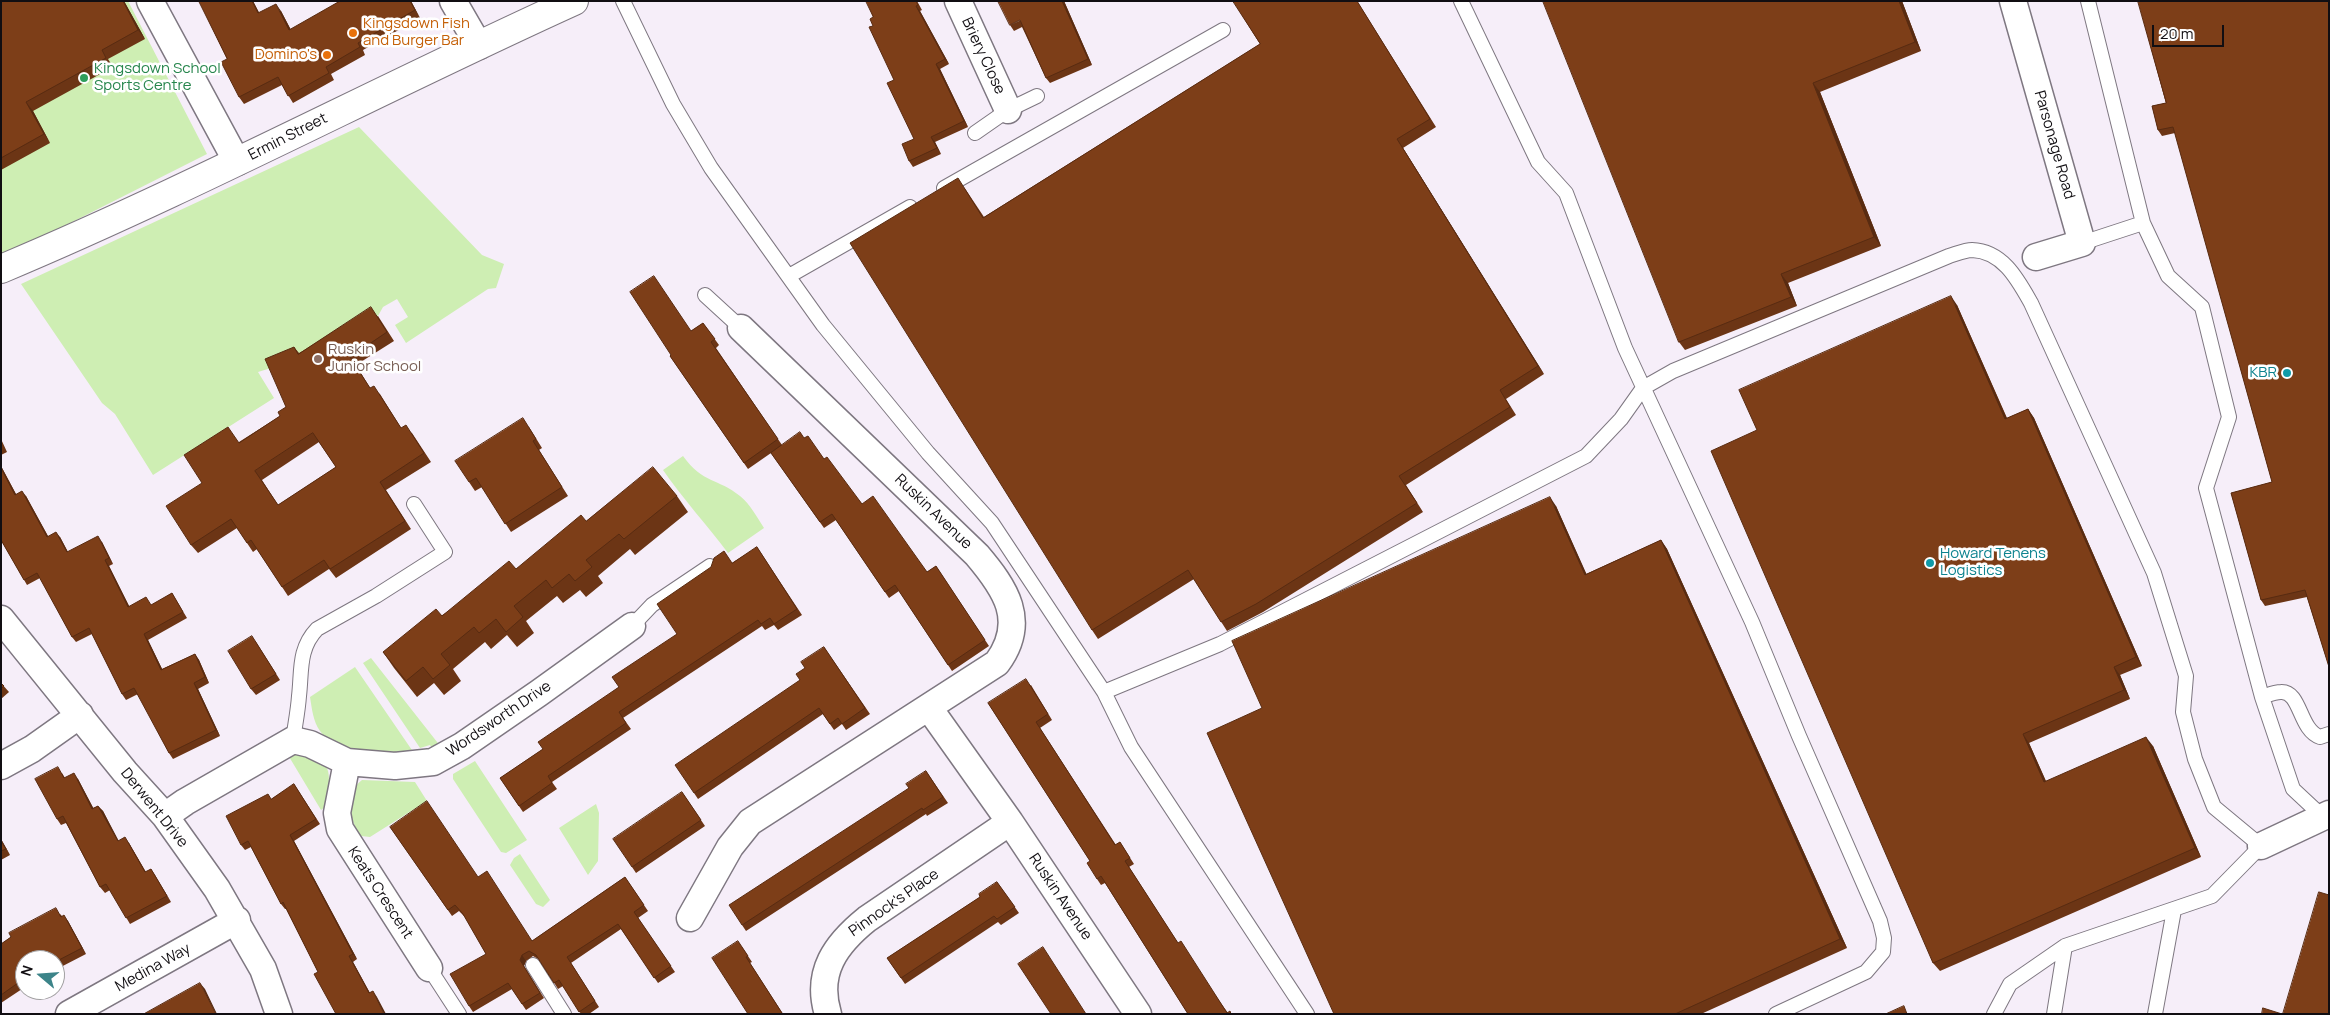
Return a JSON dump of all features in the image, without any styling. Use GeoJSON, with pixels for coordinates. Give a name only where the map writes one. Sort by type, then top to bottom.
{"type":"FeatureCollection","features":[{"type":"Feature","properties":{"kind":"main road","name":"Ermin Street"},"geometry":{"type":"LineString","coordinates":[[1,269],[74,238],[237,162],[372,95],[574,1]]}},
{"type":"Feature","properties":{"kind":"street"},"geometry":{"type":"LineString","coordinates":[[150,1],[237,162]]}},
{"type":"Feature","properties":{"kind":"street"},"geometry":{"type":"LineString","coordinates":[[453,1],[479,46]]}},
{"type":"Feature","properties":{"kind":"street","name":"Briery Close"},"geometry":{"type":"LineString","coordinates":[[958,1],[1008,110]]}},
{"type":"Feature","properties":{"kind":"street","name":"Parsonage Road"},"geometry":{"type":"LineString","coordinates":[[2013,1],[2082,242]]}},
{"type":"Feature","properties":{"kind":"street"},"geometry":{"type":"LineString","coordinates":[[2022,262],[2082,242]]}},
{"type":"Feature","properties":{"kind":"street","name":"Ruskin Avenue"},"geometry":{"type":"LineString","coordinates":[[690,918],[730,847],[750,822],[997,663],[1008,645],[1012,624],[1007,596],[977,554],[742,328]]}},
{"type":"Feature","properties":{"kind":"street","name":"Derwent Drive"},"geometry":{"type":"LineString","coordinates":[[1,619],[125,772],[165,816],[236,920],[263,969],[279,1014]]}},
{"type":"Feature","properties":{"kind":"street","name":"Wordsworth Drive"},"geometry":{"type":"LineString","coordinates":[[293,740],[310,744],[347,762],[395,766],[433,762],[462,746],[524,704],[632,626]]}},
{"type":"Feature","properties":{"kind":"street","name":"Ruskin Avenue"},"geometry":{"type":"LineString","coordinates":[[929,708],[1010,822],[1138,1014]]}},
{"type":"Feature","properties":{"kind":"street"},"geometry":{"type":"LineString","coordinates":[[1,766],[32,749],[80,715]]}},
{"type":"Feature","properties":{"kind":"street"},"geometry":{"type":"LineString","coordinates":[[165,816],[185,802],[293,740]]}},
{"type":"Feature","properties":{"kind":"street","name":"Keats Crescent"},"geometry":{"type":"LineString","coordinates":[[347,762],[336,812],[340,829],[429,968]]}},
{"type":"Feature","properties":{"kind":"street"},"geometry":{"type":"LineString","coordinates":[[2261,846],[2326,816]]}},
{"type":"Feature","properties":{"kind":"street","name":"Pinnock's Place"},"geometry":{"type":"LineString","coordinates":[[828,1014],[824,987],[826,973],[834,953],[846,936],[867,919],[1010,822]]}},
{"type":"Feature","properties":{"kind":"street","name":"Medina Way"},"geometry":{"type":"LineString","coordinates":[[69,1014],[236,920]]}},
{"type":"Feature","properties":{"kind":"lane"},"geometry":{"type":"LineString","coordinates":[[623,1],[673,104],[711,168],[823,325],[928,453],[992,524],[1104,692],[1131,747],[1307,1014]]}},
{"type":"Feature","properties":{"kind":"lane"},"geometry":{"type":"LineString","coordinates":[[1461,1],[1538,162],[1566,194],[1625,348],[1752,622],[1799,736],[1880,921],[1884,938],[1882,952],[1866,972],[1776,1014]]}},
{"type":"Feature","properties":{"kind":"lane"},"geometry":{"type":"LineString","coordinates":[[2088,1],[2143,223],[2168,276],[2202,308],[2229,417],[2206,488],[2262,697],[2293,789],[2326,816]]}},
{"type":"Feature","properties":{"kind":"lane"},"geometry":{"type":"LineString","coordinates":[[789,276],[1223,30]]}},
{"type":"Feature","properties":{"kind":"lane"},"geometry":{"type":"LineString","coordinates":[[975,133],[1008,110],[1037,96]]}},
{"type":"Feature","properties":{"kind":"lane"},"geometry":{"type":"LineString","coordinates":[[2082,242],[2143,223]]}},
{"type":"Feature","properties":{"kind":"lane"},"geometry":{"type":"LineString","coordinates":[[1104,692],[1220,644],[1586,456],[1621,419],[1643,388],[1673,371],[1949,256],[1971,250],[2022,262],[2032,303],[2154,573],[2186,676],[2183,712],[2195,759],[2214,807],[2261,846],[2212,896],[2065,946],[2010,984],[1994,1014]]}},
{"type":"Feature","properties":{"kind":"lane"},"geometry":{"type":"LineString","coordinates":[[705,295],[742,328]]}},
{"type":"Feature","properties":{"kind":"lane"},"geometry":{"type":"LineString","coordinates":[[293,740],[300,696],[301,660],[311,634],[376,596],[445,552],[414,504]]}},
{"type":"Feature","properties":{"kind":"lane"},"geometry":{"type":"LineString","coordinates":[[632,626],[652,605],[710,566]]}},
{"type":"Feature","properties":{"kind":"lane"},"geometry":{"type":"LineString","coordinates":[[2262,697],[2281,692],[2288,693],[2294,697],[2308,729],[2320,737],[2329,734]]}},
{"type":"Feature","properties":{"kind":"lane"},"geometry":{"type":"LineString","coordinates":[[2154,1014],[2174,910]]}},
{"type":"Feature","properties":{"kind":"lane"},"geometry":{"type":"LineString","coordinates":[[2054,1014],[2065,946]]}},
{"type":"Feature","properties":{"kind":"lane"},"geometry":{"type":"LineString","coordinates":[[534,965],[564,1014]]}},
{"type":"Feature","properties":{"kind":"lane","name":"Keats Crescent"},"geometry":{"type":"LineString","coordinates":[[429,968],[459,1014]]}},
{"type":"Feature","properties":{"kind":"green space","name":"Kingsdown School Sports Centre"},"geometry":{"type":"Polygon","coordinates":[[[1,1],[128,1],[207,154],[1,258],[1,1]]]}},
{"type":"Feature","properties":{"kind":"green space"},"geometry":{"type":"Polygon","coordinates":[[[359,127],[482,255],[504,264],[496,288],[488,289],[406,343],[395,325],[408,317],[397,299],[383,307],[378,316],[271,368],[258,372],[274,398],[153,475],[115,414],[102,403],[21,284],[359,127]]]}},
{"type":"Feature","properties":{"kind":"green space"},"geometry":{"type":"Polygon","coordinates":[[[683,456],[697,472],[732,490],[744,499],[764,528],[728,553],[663,470],[683,456]]]}},
{"type":"Feature","properties":{"kind":"green space"},"geometry":{"type":"Polygon","coordinates":[[[371,658],[441,747],[433,750],[430,745],[420,748],[363,663],[371,658]]]}},
{"type":"Feature","properties":{"kind":"green space"},"geometry":{"type":"Polygon","coordinates":[[[355,667],[416,756],[350,748],[327,738],[320,731],[314,719],[310,697],[355,667]]]}},
{"type":"Feature","properties":{"kind":"green space"},"geometry":{"type":"Polygon","coordinates":[[[292,752],[316,759],[326,767],[329,773],[328,805],[321,810],[288,755],[292,752]]]}},
{"type":"Feature","properties":{"kind":"green space"},"geometry":{"type":"Polygon","coordinates":[[[475,761],[527,840],[506,853],[501,852],[453,779],[453,774],[475,761]]]}},
{"type":"Feature","properties":{"kind":"green space"},"geometry":{"type":"Polygon","coordinates":[[[362,780],[415,782],[427,801],[370,837],[361,836],[354,823],[351,799],[357,785],[362,780]]]}},
{"type":"Feature","properties":{"kind":"green space"},"geometry":{"type":"Polygon","coordinates":[[[596,804],[599,813],[598,861],[588,875],[559,828],[596,804]]]}},
{"type":"Feature","properties":{"kind":"green space"},"geometry":{"type":"Polygon","coordinates":[[[520,854],[550,900],[543,907],[536,904],[510,865],[514,858],[520,854]]]}},
{"type":"Feature","properties":{"kind":"building"},"geometry":{"type":"Polygon","coordinates":[[[1,1],[123,1],[138,30],[102,50],[106,58],[26,102],[44,134],[1,158],[1,1]]]}},
{"type":"Feature","properties":{"kind":"building"},"geometry":{"type":"Polygon","coordinates":[[[199,1],[252,1],[258,13],[276,4],[289,30],[340,1],[410,1],[415,10],[358,43],[360,47],[326,67],[329,73],[288,96],[278,77],[239,97],[221,62],[227,59],[199,1]]]}},
{"type":"Feature","properties":{"kind":"building"},"geometry":{"type":"Polygon","coordinates":[[[866,1],[916,1],[918,5],[916,6],[945,59],[936,64],[964,121],[931,137],[937,148],[909,161],[902,144],[914,139],[887,83],[894,80],[869,27],[873,26],[870,19],[873,17],[866,1]]]}},
{"type":"Feature","properties":{"kind":"building"},"geometry":{"type":"Polygon","coordinates":[[[998,1],[1062,1],[1088,59],[1046,78],[1020,20],[1010,25],[998,1]]]}},
{"type":"Feature","properties":{"kind":"building"},"geometry":{"type":"Polygon","coordinates":[[[1233,1],[1357,1],[1430,119],[1397,139],[1538,366],[1500,390],[1510,407],[1399,476],[1417,503],[1256,604],[1221,622],[1188,570],[1092,630],[850,243],[958,178],[983,218],[1260,44],[1233,1]]]}},
{"type":"Feature","properties":{"kind":"building"},"geometry":{"type":"Polygon","coordinates":[[[1543,1],[1899,1],[1915,42],[1813,83],[1874,237],[1781,274],[1791,297],[1679,342],[1543,1]]]}},
{"type":"Feature","properties":{"kind":"building","name":"KBR"},"geometry":{"type":"Polygon","coordinates":[[[2138,1],[2329,1],[2329,667],[2305,590],[2261,600],[2231,493],[2272,482],[2173,127],[2158,130],[2152,106],[2166,103],[2138,1]]]}},
{"type":"Feature","properties":{"kind":"building"},"geometry":{"type":"Polygon","coordinates":[[[654,276],[691,331],[703,323],[715,339],[711,342],[778,439],[744,463],[670,356],[630,292],[654,276]]]}},
{"type":"Feature","properties":{"kind":"building","name":"Howard Tenens Logistics"},"geometry":{"type":"Polygon","coordinates":[[[1951,296],[2005,419],[2028,409],[2136,657],[2114,667],[2124,690],[2023,734],[2044,782],[2146,737],[2195,848],[1933,963],[1711,451],[1757,430],[1739,390],[1951,296]]]}},
{"type":"Feature","properties":{"kind":"building"},"geometry":{"type":"Polygon","coordinates":[[[371,307],[387,332],[350,357],[370,388],[374,386],[401,428],[406,425],[424,453],[380,482],[405,521],[330,569],[324,560],[282,587],[251,540],[247,543],[231,519],[191,545],[166,506],[202,483],[184,455],[228,427],[239,443],[280,416],[278,412],[286,407],[265,359],[294,347],[298,354],[371,307]],[[313,433],[255,471],[278,505],[336,467],[313,433]]]}},
{"type":"Feature","properties":{"kind":"building"},"geometry":{"type":"Polygon","coordinates":[[[523,418],[536,439],[533,441],[562,487],[505,524],[476,478],[469,482],[455,461],[523,418]]]}},
{"type":"Feature","properties":{"kind":"building"},"geometry":{"type":"Polygon","coordinates":[[[800,432],[804,438],[808,436],[824,459],[827,457],[862,504],[873,496],[927,572],[936,566],[985,640],[948,665],[895,585],[885,592],[832,514],[820,522],[771,453],[800,432]]]}},
{"type":"Feature","properties":{"kind":"building"},"geometry":{"type":"Polygon","coordinates":[[[653,467],[677,496],[624,539],[619,534],[586,560],[592,567],[575,581],[569,574],[552,588],[546,580],[514,606],[523,617],[506,632],[496,619],[479,633],[474,627],[441,654],[450,665],[433,679],[423,667],[406,681],[383,652],[436,609],[442,616],[509,561],[516,569],[581,515],[586,521],[653,467]]]}},
{"type":"Feature","properties":{"kind":"building"},"geometry":{"type":"Polygon","coordinates":[[[1,468],[15,495],[22,491],[47,537],[56,532],[67,552],[98,536],[109,558],[105,560],[128,607],[146,597],[151,605],[172,593],[183,612],[144,634],[161,670],[195,654],[205,677],[194,683],[216,730],[169,753],[134,688],[122,694],[89,628],[72,637],[37,573],[24,580],[1,540],[1,468]]]}},
{"type":"Feature","properties":{"kind":"building"},"geometry":{"type":"Polygon","coordinates":[[[1550,497],[1585,575],[1661,540],[1840,939],[1675,1014],[1334,1014],[1207,733],[1262,708],[1232,641],[1550,497]]]}},
{"type":"Feature","properties":{"kind":"building"},"geometry":{"type":"Polygon","coordinates":[[[757,547],[797,609],[774,624],[770,618],[761,624],[758,620],[619,712],[626,723],[548,776],[552,783],[519,806],[500,778],[543,749],[538,742],[619,687],[612,677],[677,634],[657,604],[711,567],[714,558],[724,551],[732,563],[757,547]]]}},
{"type":"Feature","properties":{"kind":"building"},"geometry":{"type":"Polygon","coordinates":[[[252,636],[276,674],[251,689],[228,651],[252,636]]]}},
{"type":"Feature","properties":{"kind":"building"},"geometry":{"type":"Polygon","coordinates":[[[824,647],[865,708],[842,724],[838,718],[830,724],[819,708],[694,793],[675,765],[800,680],[796,674],[805,668],[801,662],[824,647]]]}},
{"type":"Feature","properties":{"kind":"building"},"geometry":{"type":"Polygon","coordinates":[[[1026,679],[1048,714],[1036,722],[1115,845],[1120,842],[1130,858],[1125,861],[1178,943],[1181,941],[1227,1013],[1230,1011],[1231,1014],[1188,1014],[1101,876],[1097,879],[1087,863],[1090,861],[988,703],[1026,679]]]}},
{"type":"Feature","properties":{"kind":"building"},"geometry":{"type":"Polygon","coordinates":[[[58,767],[64,778],[74,773],[92,809],[98,806],[118,841],[125,837],[145,872],[151,869],[167,896],[126,918],[106,884],[100,887],[63,816],[57,819],[35,779],[58,767]]]}},
{"type":"Feature","properties":{"kind":"building"},"geometry":{"type":"Polygon","coordinates":[[[926,771],[943,797],[923,810],[922,808],[742,925],[729,905],[909,788],[906,784],[926,771]]]}},
{"type":"Feature","properties":{"kind":"building"},"geometry":{"type":"Polygon","coordinates":[[[294,784],[316,819],[290,835],[353,954],[349,956],[369,993],[373,991],[384,1014],[336,1014],[314,974],[318,972],[283,902],[281,904],[248,841],[241,845],[226,816],[268,794],[271,799],[294,784]]]}},
{"type":"Feature","properties":{"kind":"building"},"geometry":{"type":"Polygon","coordinates":[[[682,792],[701,820],[632,867],[613,839],[682,792]]]}},
{"type":"Feature","properties":{"kind":"building"},"geometry":{"type":"Polygon","coordinates":[[[427,801],[478,877],[487,871],[532,941],[625,877],[644,905],[634,912],[671,966],[654,978],[618,924],[567,957],[595,1001],[579,1012],[559,980],[554,983],[536,955],[529,951],[522,955],[520,960],[540,993],[522,1004],[508,983],[469,1006],[450,974],[486,954],[463,914],[455,905],[448,910],[390,827],[427,801]]]}},
{"type":"Feature","properties":{"kind":"building"},"geometry":{"type":"Polygon","coordinates":[[[1,841],[6,849],[1,851],[1,841]]]}},
{"type":"Feature","properties":{"kind":"building"},"geometry":{"type":"Polygon","coordinates":[[[997,882],[1015,907],[997,919],[994,916],[901,978],[887,958],[980,897],[979,894],[997,882]]]}},
{"type":"Feature","properties":{"kind":"building"},"geometry":{"type":"Polygon","coordinates":[[[2319,892],[2329,895],[2329,1014],[2283,1014],[2319,892]]]}},
{"type":"Feature","properties":{"kind":"building"},"geometry":{"type":"Polygon","coordinates":[[[56,908],[61,917],[64,915],[82,948],[65,957],[65,950],[15,950],[15,985],[1,995],[1,944],[11,937],[9,933],[56,908]]]}},
{"type":"Feature","properties":{"kind":"building"},"geometry":{"type":"Polygon","coordinates":[[[738,941],[781,1014],[748,1014],[712,958],[738,941]]]}},
{"type":"Feature","properties":{"kind":"building"},"geometry":{"type":"Polygon","coordinates":[[[1043,947],[1086,1014],[1051,1014],[1018,964],[1043,947]]]}},
{"type":"Feature","properties":{"kind":"building"},"geometry":{"type":"Polygon","coordinates":[[[200,983],[216,1014],[144,1014],[200,983]]]}},
{"type":"Feature","properties":{"kind":"building"},"geometry":{"type":"Polygon","coordinates":[[[1904,1006],[1907,1014],[1886,1014],[1904,1006]]]}},
{"type":"Feature","properties":{"kind":"building"},"geometry":{"type":"Polygon","coordinates":[[[2263,1008],[2282,1014],[2262,1014],[2263,1008]]]}},
{"type":"Feature","properties":{"kind":"place","name":"Kingsdown Fish and Burger Bar"},"geometry":{"type":"Point","coordinates":[353,33]}},
{"type":"Feature","properties":{"kind":"place","name":"Domino's"},"geometry":{"type":"Point","coordinates":[327,55]}},
{"type":"Feature","properties":{"kind":"place","name":"Kingsdown School Sports Centre"},"geometry":{"type":"Point","coordinates":[84,78]}},
{"type":"Feature","properties":{"kind":"place","name":"Ruskin Junior School"},"geometry":{"type":"Point","coordinates":[318,359]}},
{"type":"Feature","properties":{"kind":"place","name":"KBR"},"geometry":{"type":"Point","coordinates":[2287,373]}},
{"type":"Feature","properties":{"kind":"place","name":"Howard Tenens Logistics"},"geometry":{"type":"Point","coordinates":[1930,563]}}]}
